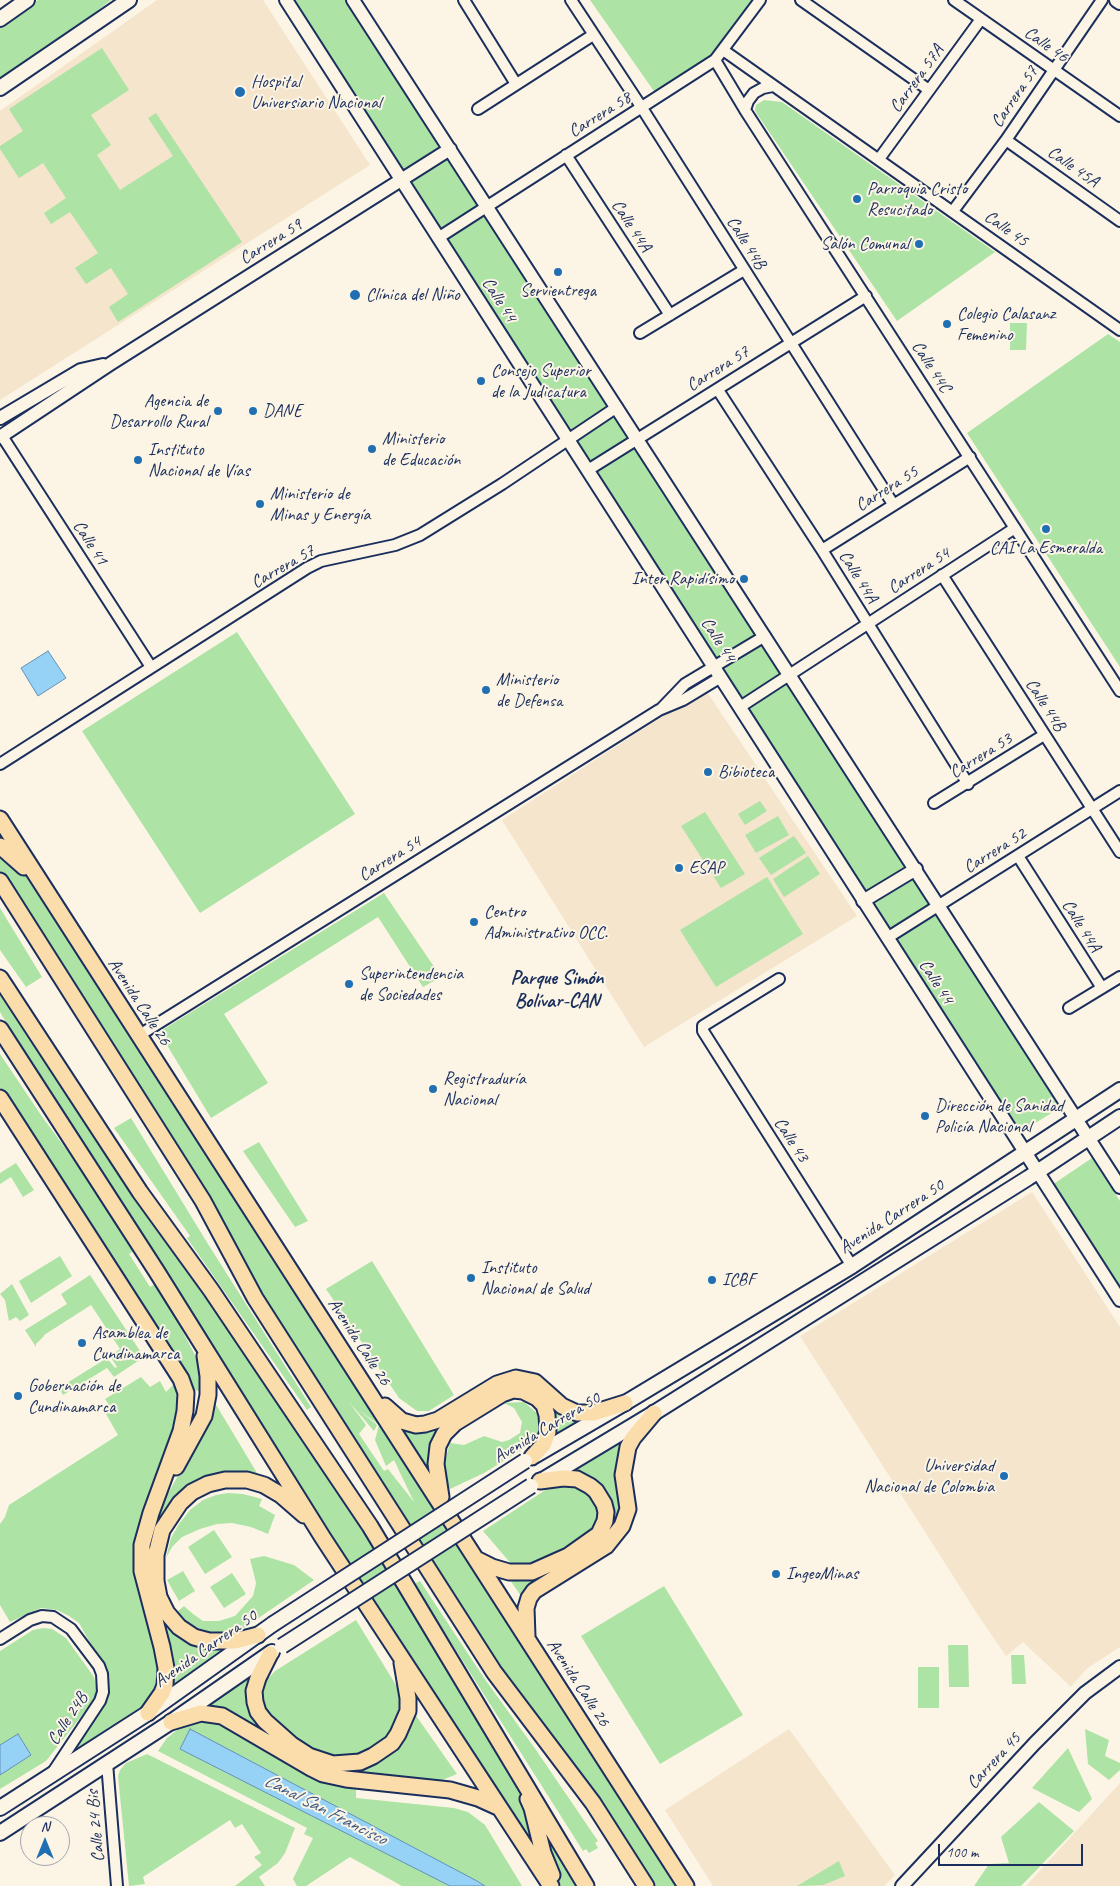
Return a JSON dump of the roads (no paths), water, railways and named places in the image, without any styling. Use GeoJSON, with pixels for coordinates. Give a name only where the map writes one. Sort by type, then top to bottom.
{"type":"FeatureCollection","features":[{"type":"Feature","properties":{"kind":"main road"},"geometry":{"type":"LineString","coordinates":[[0,19],[27,0]]}},
{"type":"Feature","properties":{"kind":"main road"},"geometry":{"type":"LineString","coordinates":[[0,88],[129,0]]}},
{"type":"Feature","properties":{"kind":"main road","name":"Avenida Calle 26"},"geometry":{"type":"LineString","coordinates":[[0,819],[686,1886]]}},
{"type":"Feature","properties":{"kind":"main road"},"geometry":{"type":"LineString","coordinates":[[0,846],[40,882]]}},
{"type":"Feature","properties":{"kind":"main road"},"geometry":{"type":"LineString","coordinates":[[0,881],[202,1201],[255,1298],[484,1655],[593,1803],[646,1886]]}},
{"type":"Feature","properties":{"kind":"main road"},"geometry":{"type":"LineString","coordinates":[[0,978],[140,1192],[211,1290],[370,1526],[512,1764],[541,1808],[586,1886]]}},
{"type":"Feature","properties":{"kind":"main road"},"geometry":{"type":"LineString","coordinates":[[0,1029],[157,1272],[314,1524],[551,1886]]}},
{"type":"Feature","properties":{"kind":"main road"},"geometry":{"type":"LineString","coordinates":[[0,1044],[30,1075]]}},
{"type":"Feature","properties":{"kind":"main road","name":"Avenida Carrera 50"},"geometry":{"type":"LineString","coordinates":[[0,1808],[148,1713],[273,1624],[529,1459],[625,1404],[852,1266],[1120,1090]]}},
{"type":"Feature","properties":{"kind":"main road"},"geometry":{"type":"LineString","coordinates":[[0,1098],[6,1117],[184,1386],[186,1393],[186,1411],[181,1431],[142,1545],[141,1563],[162,1648],[166,1675],[162,1693],[148,1713]]}},
{"type":"Feature","properties":{"kind":"main road"},"geometry":{"type":"LineString","coordinates":[[0,1832],[171,1722],[276,1650],[536,1484],[654,1413],[1038,1171],[1120,1117]]}},
{"type":"Feature","properties":{"kind":"main road"},"geometry":{"type":"LineString","coordinates":[[157,1499],[204,1416],[208,1394],[208,1376],[202,1346]]}},
{"type":"Feature","properties":{"kind":"main road"},"geometry":{"type":"LineString","coordinates":[[360,1378],[402,1422],[416,1425],[438,1420],[497,1384],[516,1378],[535,1382],[562,1406],[577,1413],[593,1413],[625,1404]]}},
{"type":"Feature","properties":{"kind":"main road"},"geometry":{"type":"LineString","coordinates":[[443,1506],[436,1464],[441,1439],[448,1428],[455,1423],[502,1394],[513,1390],[524,1391],[538,1398],[544,1405],[547,1415],[548,1432],[543,1445],[529,1459]]}},
{"type":"Feature","properties":{"kind":"main road"},"geometry":{"type":"LineString","coordinates":[[527,1637],[526,1608],[529,1598],[534,1591],[606,1546],[622,1526],[628,1509],[623,1475],[628,1447],[632,1438],[654,1413]]}},
{"type":"Feature","properties":{"kind":"main road"},"geometry":{"type":"LineString","coordinates":[[477,1560],[510,1572],[532,1572],[568,1556],[599,1534],[605,1521],[606,1512],[600,1498],[590,1486],[577,1479],[570,1478],[536,1484]]}},
{"type":"Feature","properties":{"kind":"main road"},"geometry":{"type":"LineString","coordinates":[[258,1635],[235,1641],[209,1641],[194,1637],[179,1627],[167,1613],[159,1597],[156,1581],[156,1555],[162,1530],[180,1503],[192,1492],[208,1484],[232,1480],[255,1482],[272,1490],[314,1524]]}},
{"type":"Feature","properties":{"kind":"main road"},"geometry":{"type":"LineString","coordinates":[[276,1650],[258,1678],[254,1691],[258,1712],[278,1734],[309,1756],[333,1764],[360,1762],[384,1750],[392,1743],[403,1725],[408,1711],[408,1698],[399,1652]]}},
{"type":"Feature","properties":{"kind":"main road"},"geometry":{"type":"LineString","coordinates":[[171,1722],[201,1713],[222,1716],[323,1774],[346,1779],[450,1790],[480,1798],[500,1808]]}},
{"type":"Feature","properties":{"kind":"main road"},"geometry":{"type":"LineString","coordinates":[[512,1764],[532,1808],[543,1853],[557,1886]]}},
{"type":"Feature","properties":{"kind":"street","name":"Calle 44"},"geometry":{"type":"LineString","coordinates":[[286,0],[1120,1300]]}},
{"type":"Feature","properties":{"kind":"street"},"geometry":{"type":"LineString","coordinates":[[354,0],[1120,1187]]}},
{"type":"Feature","properties":{"kind":"street"},"geometry":{"type":"LineString","coordinates":[[464,0],[516,84]]}},
{"type":"Feature","properties":{"kind":"street","name":"Calle 44B"},"geometry":{"type":"LineString","coordinates":[[572,0],[893,504]]}},
{"type":"Feature","properties":{"kind":"street","name":"Carrera 58"},"geometry":{"type":"LineString","coordinates":[[438,238],[715,60],[760,0]]}},
{"type":"Feature","properties":{"kind":"street"},"geometry":{"type":"LineString","coordinates":[[800,0],[929,90]]}},
{"type":"Feature","properties":{"kind":"street","name":"Calle 46"},"geometry":{"type":"LineString","coordinates":[[954,0],[1120,116]]}},
{"type":"Feature","properties":{"kind":"street","name":"Carrera 57"},"geometry":{"type":"LineString","coordinates":[[953,211],[1006,140],[1102,0]]}},
{"type":"Feature","properties":{"kind":"street","name":"Carrera 57A"},"geometry":{"type":"LineString","coordinates":[[879,159],[981,19]]}},
{"type":"Feature","properties":{"kind":"street"},"geometry":{"type":"LineString","coordinates":[[478,109],[593,35]]}},
{"type":"Feature","properties":{"kind":"street","name":"Calle 45"},"geometry":{"type":"LineString","coordinates":[[724,50],[1120,330]]}},
{"type":"Feature","properties":{"kind":"street","name":"Calle 44C"},"geometry":{"type":"LineString","coordinates":[[715,60],[745,110],[1120,691]]}},
{"type":"Feature","properties":{"kind":"street"},"geometry":{"type":"LineString","coordinates":[[745,110],[748,101],[754,93],[763,88],[773,86]]}},
{"type":"Feature","properties":{"kind":"street","name":"Calle 45A"},"geometry":{"type":"LineString","coordinates":[[1006,140],[1120,221]]}},
{"type":"Feature","properties":{"kind":"street","name":"Carrera 59"},"geometry":{"type":"LineString","coordinates":[[1,437],[110,364],[450,149]]}},
{"type":"Feature","properties":{"kind":"street","name":"Calle 44A"},"geometry":{"type":"LineString","coordinates":[[566,155],[670,315]]}},
{"type":"Feature","properties":{"kind":"street"},"geometry":{"type":"LineString","coordinates":[[640,333],[744,270]]}},
{"type":"Feature","properties":{"kind":"street","name":"Carrera 57"},"geometry":{"type":"LineString","coordinates":[[588,470],[866,296]]}},
{"type":"Feature","properties":{"kind":"street","name":"Carrera 59"},"geometry":{"type":"LineString","coordinates":[[0,418],[81,370],[110,364]]}},
{"type":"Feature","properties":{"kind":"street","name":"Calle 44A"},"geometry":{"type":"LineString","coordinates":[[718,390],[822,550],[968,784]]}},
{"type":"Feature","properties":{"kind":"street","name":"Carrera 57"},"geometry":{"type":"LineString","coordinates":[[0,764],[314,564],[395,545],[420,535],[502,484],[617,407]]}},
{"type":"Feature","properties":{"kind":"street","name":"Calle 41"},"geometry":{"type":"LineString","coordinates":[[1,437],[152,667]]}},
{"type":"Feature","properties":{"kind":"street","name":"Carrera 55"},"geometry":{"type":"LineString","coordinates":[[822,550],[970,457]]}},
{"type":"Feature","properties":{"kind":"street","name":"Carrera 54"},"geometry":{"type":"LineString","coordinates":[[740,707],[1015,528]]}},
{"type":"Feature","properties":{"kind":"street","name":"Calle 44B"},"geometry":{"type":"LineString","coordinates":[[942,575],[1120,852]]}},
{"type":"Feature","properties":{"kind":"street","name":"Carrera 54"},"geometry":{"type":"LineString","coordinates":[[138,1036],[659,710],[683,700],[765,636]]}},
{"type":"Feature","properties":{"kind":"street","name":"Carrera 53"},"geometry":{"type":"LineString","coordinates":[[934,803],[968,784],[1044,735]]}},
{"type":"Feature","properties":{"kind":"street","name":"Carrera 52"},"geometry":{"type":"LineString","coordinates":[[887,938],[1120,791]]}},
{"type":"Feature","properties":{"kind":"street","name":"Calle 44A"},"geometry":{"type":"LineString","coordinates":[[1018,856],[1102,988]]}},
{"type":"Feature","properties":{"kind":"street"},"geometry":{"type":"LineString","coordinates":[[863,901],[916,869]]}},
{"type":"Feature","properties":{"kind":"street"},"geometry":{"type":"LineString","coordinates":[[1069,1008],[1120,977]]}},
{"type":"Feature","properties":{"kind":"street","name":"Calle 43"},"geometry":{"type":"LineString","coordinates":[[779,978],[702,1026],[703,1032],[852,1266]]}},
{"type":"Feature","properties":{"kind":"street","name":"Calle 24B"},"geometry":{"type":"LineString","coordinates":[[0,1639],[30,1620],[42,1616],[53,1617],[71,1628],[99,1666],[103,1683],[100,1701],[50,1777]]}},
{"type":"Feature","properties":{"kind":"street","name":"Carrera 45"},"geometry":{"type":"LineString","coordinates":[[902,1886],[1035,1743],[1086,1693],[1120,1667]]}},
{"type":"Feature","properties":{"kind":"street","name":"Calle 24 Bis"},"geometry":{"type":"LineString","coordinates":[[107,1764],[117,1886]]}},
{"type":"Feature","properties":{"kind":"water"},"geometry":{"type":"Polygon","coordinates":[[[48,651],[66,678],[38,696],[21,668],[48,651]]]}},
{"type":"Feature","properties":{"kind":"water","name":"Canal San Francisco"},"geometry":{"type":"Polygon","coordinates":[[[190,1729],[485,1886],[450,1886],[180,1749],[190,1729]]]}},
{"type":"Feature","properties":{"kind":"water"},"geometry":{"type":"Polygon","coordinates":[[[18,1734],[31,1755],[0,1775],[0,1745],[18,1734]]]}},
{"type":"Feature","properties":{"kind":"place","name":"Hospital Universiario Nacional"},"geometry":{"type":"Point","coordinates":[240,92]}},
{"type":"Feature","properties":{"kind":"place","name":"Parroquia Cristo Resucitado"},"geometry":{"type":"Point","coordinates":[857,199]}},
{"type":"Feature","properties":{"kind":"place","name":"Salón Comunal"},"geometry":{"type":"Point","coordinates":[919,244]}},
{"type":"Feature","properties":{"kind":"place","name":"Servientrega"},"geometry":{"type":"Point","coordinates":[558,272]}},
{"type":"Feature","properties":{"kind":"place","name":"Clínica del Niño"},"geometry":{"type":"Point","coordinates":[355,295]}},
{"type":"Feature","properties":{"kind":"place","name":"Colegio Calasanz Femenino"},"geometry":{"type":"Point","coordinates":[947,324]}},
{"type":"Feature","properties":{"kind":"place","name":"Consejo Superior de la Judicatura"},"geometry":{"type":"Point","coordinates":[481,381]}},
{"type":"Feature","properties":{"kind":"place","name":"Agencia de Desarrollo Rural"},"geometry":{"type":"Point","coordinates":[218,411]}},
{"type":"Feature","properties":{"kind":"place","name":"DANE"},"geometry":{"type":"Point","coordinates":[253,411]}},
{"type":"Feature","properties":{"kind":"place","name":"Ministerio de Educación"},"geometry":{"type":"Point","coordinates":[372,449]}},
{"type":"Feature","properties":{"kind":"place","name":"Instituto Nacional de Vías"},"geometry":{"type":"Point","coordinates":[138,460]}},
{"type":"Feature","properties":{"kind":"place","name":"Ministerio de Minas y Energía"},"geometry":{"type":"Point","coordinates":[260,504]}},
{"type":"Feature","properties":{"kind":"place","name":"CAI La Esmeralda"},"geometry":{"type":"Point","coordinates":[1046,529]}},
{"type":"Feature","properties":{"kind":"place","name":"Inter Rapidísimo"},"geometry":{"type":"Point","coordinates":[744,579]}},
{"type":"Feature","properties":{"kind":"place","name":"Ministerio de Defensa"},"geometry":{"type":"Point","coordinates":[486,690]}},
{"type":"Feature","properties":{"kind":"place","name":"Bibioteca"},"geometry":{"type":"Point","coordinates":[708,772]}},
{"type":"Feature","properties":{"kind":"place","name":"ESAP"},"geometry":{"type":"Point","coordinates":[679,868]}},
{"type":"Feature","properties":{"kind":"place","name":"Centro Administrativo OCC."},"geometry":{"type":"Point","coordinates":[474,922]}},
{"type":"Feature","properties":{"kind":"place","name":"Superintendencia de Sociedades"},"geometry":{"type":"Point","coordinates":[349,984]}},
{"type":"Feature","properties":{"kind":"place","name":"Registraduría Nacional"},"geometry":{"type":"Point","coordinates":[433,1089]}},
{"type":"Feature","properties":{"kind":"place","name":"Dirección de Sanidad Policía Nacional"},"geometry":{"type":"Point","coordinates":[925,1116]}},
{"type":"Feature","properties":{"kind":"place","name":"Instituto Nacional de Salud"},"geometry":{"type":"Point","coordinates":[471,1278]}},
{"type":"Feature","properties":{"kind":"place","name":"ICBF"},"geometry":{"type":"Point","coordinates":[712,1280]}},
{"type":"Feature","properties":{"kind":"place","name":"Asamblea de Cundinamarca"},"geometry":{"type":"Point","coordinates":[82,1343]}},
{"type":"Feature","properties":{"kind":"place","name":"Gobernación de Cundinamarca"},"geometry":{"type":"Point","coordinates":[18,1396]}},
{"type":"Feature","properties":{"kind":"place","name":"Universidad Nacional de Colombia"},"geometry":{"type":"Point","coordinates":[1004,1476]}},
{"type":"Feature","properties":{"kind":"place","name":"IngeoMinas"},"geometry":{"type":"Point","coordinates":[776,1574]}},
{"type":"Feature","properties":{"kind":"district","name":"Parque Simón Bolívar-CAN"},"geometry":{"type":"Point","coordinates":[557,990]}}]}
